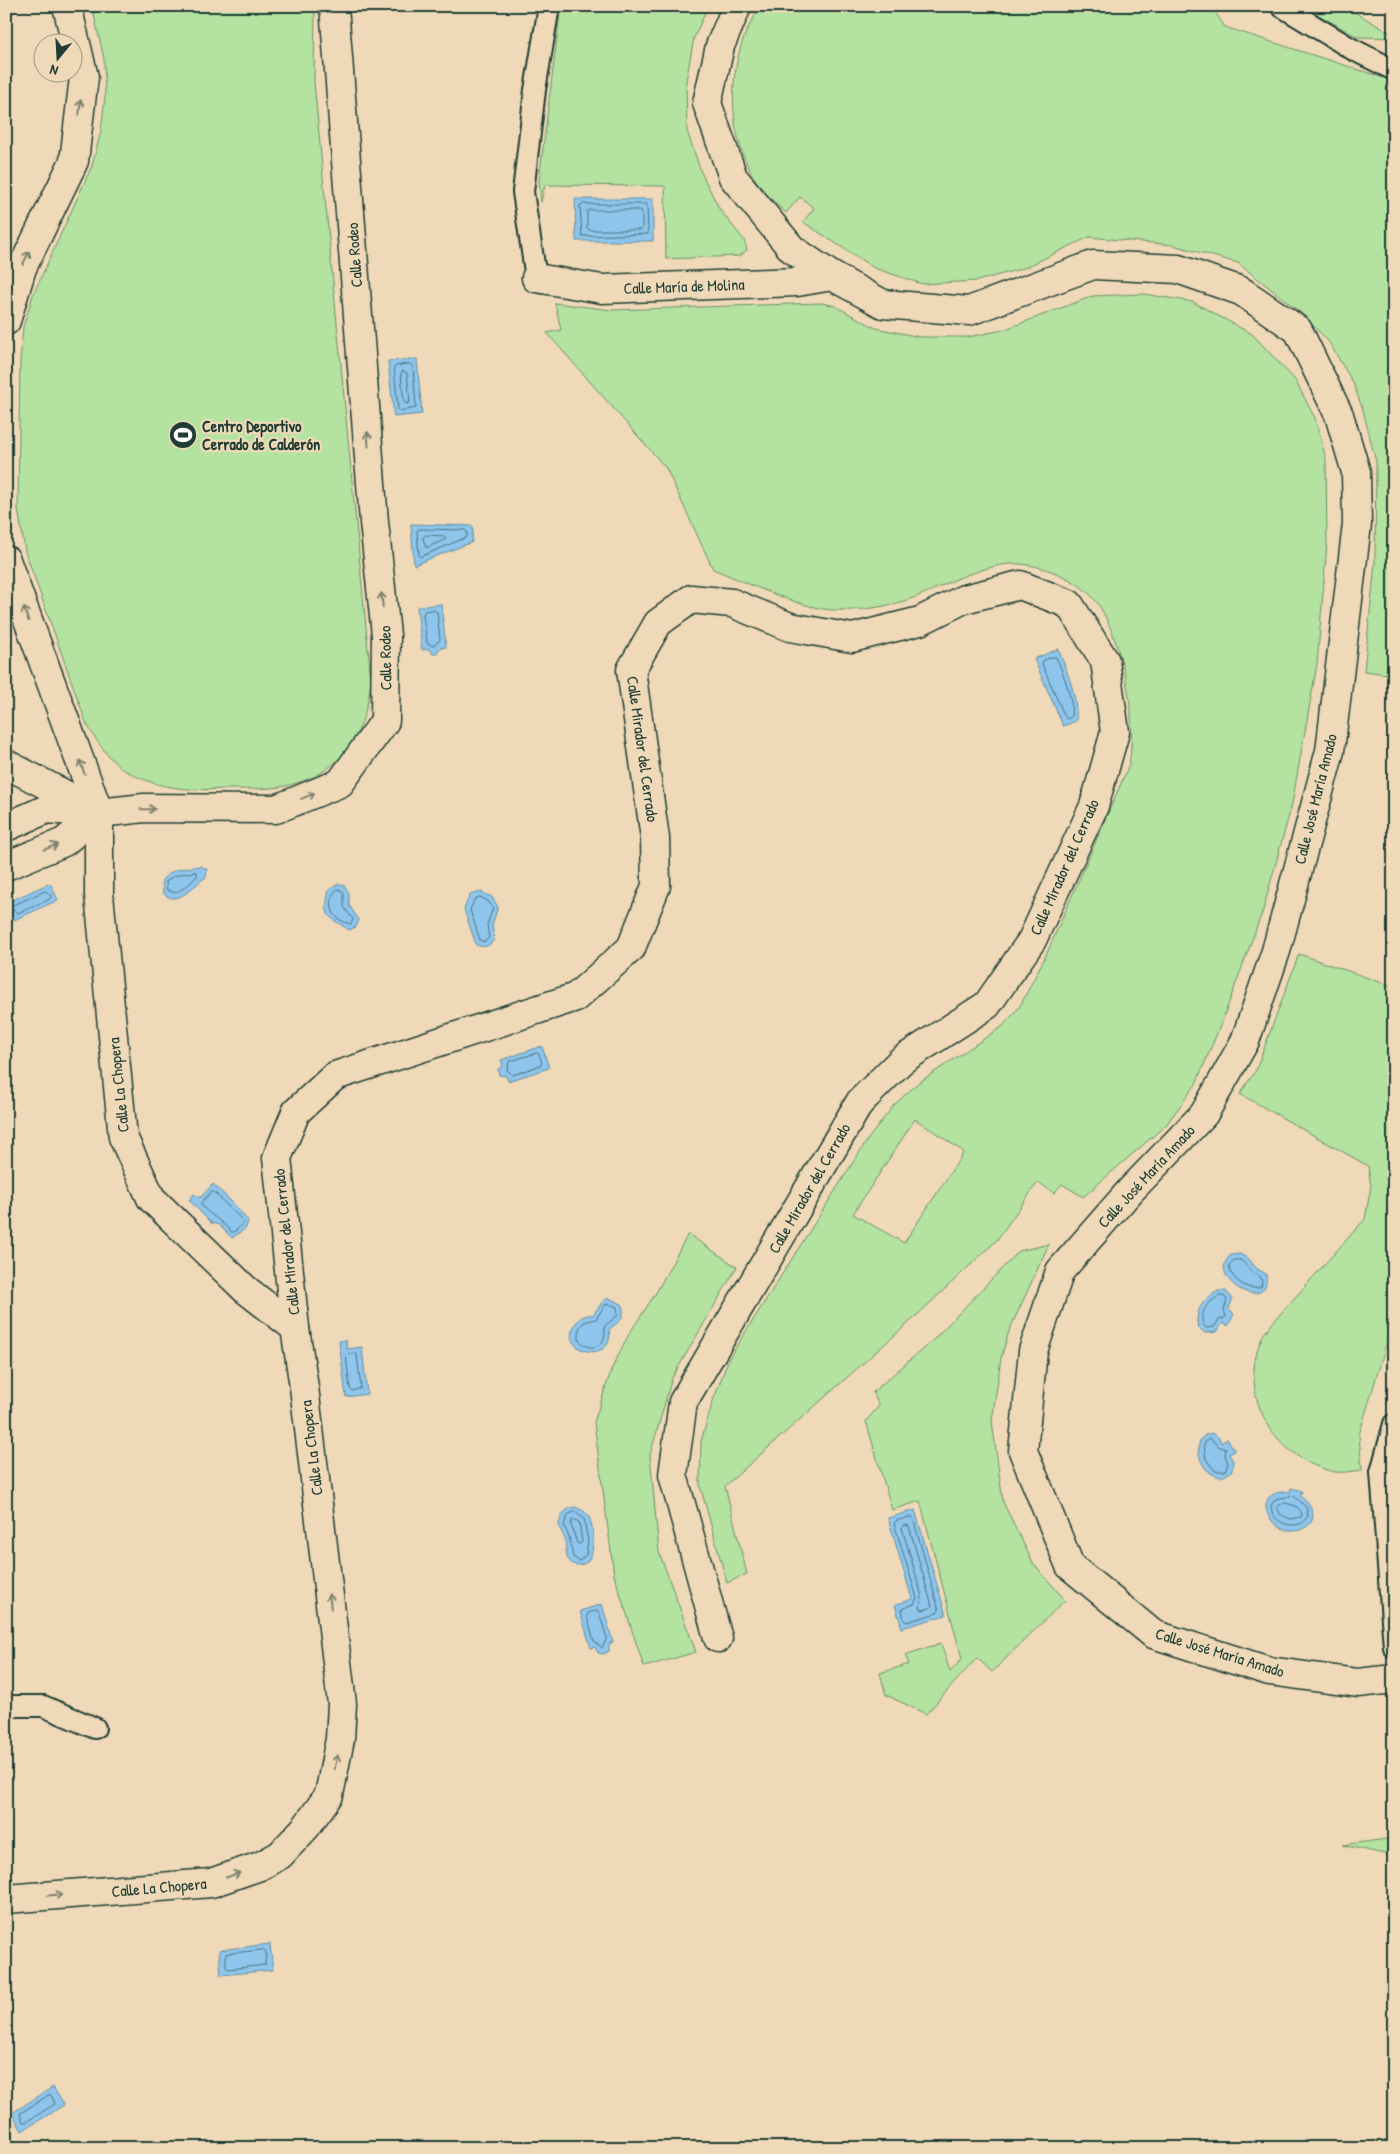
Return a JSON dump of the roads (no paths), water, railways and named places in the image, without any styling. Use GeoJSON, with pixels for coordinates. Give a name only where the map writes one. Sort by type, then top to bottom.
{"type":"FeatureCollection","features":[{"type":"Feature","properties":{"kind":"street"},"geometry":{"type":"LineString","coordinates":[[6,321],[22,268],[74,161],[84,77],[66,6]]}},
{"type":"Feature","properties":{"kind":"street","name":"Calle Rodeo"},"geometry":{"type":"LineString","coordinates":[[6,827],[47,809],[99,812],[144,808],[276,809],[340,783],[385,721],[386,635],[374,522],[334,6]]}},
{"type":"Feature","properties":{"kind":"street","name":"Calle José María Amado"},"geometry":{"type":"LineString","coordinates":[[737,6],[720,46],[707,103],[733,177],[792,249],[832,276],[883,304],[969,311],[1093,265],[1178,269],[1241,291],[1298,330],[1339,415],[1356,472],[1357,524],[1330,751],[1276,951],[1244,1041],[1204,1114],[1130,1191],[1060,1271],[1034,1351],[1023,1451],[1070,1566],[1152,1634],[1269,1671],[1358,1683],[1394,1679]]}},
{"type":"Feature","properties":{"kind":"street","name":"Calle María de Molina"},"geometry":{"type":"LineString","coordinates":[[536,278],[602,289],[797,282],[832,276]]}},
{"type":"Feature","properties":{"kind":"street"},"geometry":{"type":"LineString","coordinates":[[6,560],[99,812]]}},
{"type":"Feature","properties":{"kind":"street","name":"Calle Mirador del Cerrado"},"geometry":{"type":"LineString","coordinates":[[294,1328],[277,1158],[296,1112],[335,1076],[576,997],[631,948],[656,886],[655,838],[631,670],[658,623],[691,598],[732,603],[790,628],[852,638],[920,621],[964,599],[1020,585],[1068,604],[1105,661],[1115,732],[1094,806],[1032,940],[987,1005],[902,1060],[860,1102],[683,1402],[673,1475],[718,1638]]}},
{"type":"Feature","properties":{"kind":"street"},"geometry":{"type":"LineString","coordinates":[[6,764],[99,812]]}},
{"type":"Feature","properties":{"kind":"street"},"geometry":{"type":"LineString","coordinates":[[6,866],[64,842],[99,812]]}},
{"type":"Feature","properties":{"kind":"street","name":"Calle La Chopera"},"geometry":{"type":"LineString","coordinates":[[6,1899],[211,1883],[260,1866],[280,1855],[306,1827],[329,1795],[340,1739],[342,1704],[304,1387],[294,1328],[245,1289],[151,1198],[123,1137],[99,895],[99,812]]}},
{"type":"Feature","properties":{"kind":"lane"},"geometry":{"type":"LineString","coordinates":[[536,278],[523,192],[535,90],[549,6]]}},
{"type":"Feature","properties":{"kind":"lane"},"geometry":{"type":"LineString","coordinates":[[1281,6],[1352,49],[1394,70]]}},
{"type":"Feature","properties":{"kind":"lane"},"geometry":{"type":"LineString","coordinates":[[1394,1424],[1381,1472],[1394,1647]]}},
{"type":"Feature","properties":{"kind":"lane"},"geometry":{"type":"LineString","coordinates":[[6,1706],[43,1706],[95,1728]]}},
{"type":"Feature","properties":{"kind":"water"},"geometry":{"type":"Polygon","coordinates":[[[575,199],[653,199],[653,241],[576,241],[575,199]]]}},
{"type":"Feature","properties":{"kind":"water"},"geometry":{"type":"Polygon","coordinates":[[[417,359],[422,414],[394,417],[388,361],[417,359]]]}},
{"type":"Feature","properties":{"kind":"water"},"geometry":{"type":"Polygon","coordinates":[[[411,524],[473,526],[472,542],[414,565],[411,524]]]}},
{"type":"Feature","properties":{"kind":"water"},"geometry":{"type":"Polygon","coordinates":[[[441,604],[446,647],[440,648],[436,654],[433,654],[429,649],[422,650],[417,607],[441,604]]]}},
{"type":"Feature","properties":{"kind":"water"},"geometry":{"type":"Polygon","coordinates":[[[1058,649],[1071,684],[1076,712],[1076,721],[1063,726],[1034,659],[1058,649]]]}},
{"type":"Feature","properties":{"kind":"water"},"geometry":{"type":"Polygon","coordinates":[[[200,866],[207,869],[206,877],[185,894],[174,898],[163,893],[162,880],[170,873],[179,869],[200,866]]]}},
{"type":"Feature","properties":{"kind":"water"},"geometry":{"type":"Polygon","coordinates":[[[50,883],[58,900],[14,920],[12,915],[6,914],[8,907],[6,903],[50,883]]]}},
{"type":"Feature","properties":{"kind":"water"},"geometry":{"type":"Polygon","coordinates":[[[338,884],[344,885],[349,893],[349,905],[359,920],[356,927],[349,930],[332,918],[327,911],[329,890],[338,884]]]}},
{"type":"Feature","properties":{"kind":"water"},"geometry":{"type":"Polygon","coordinates":[[[481,892],[492,897],[498,907],[492,925],[494,940],[484,947],[476,945],[464,909],[470,895],[481,892]]]}},
{"type":"Feature","properties":{"kind":"water"},"geometry":{"type":"Polygon","coordinates":[[[542,1046],[549,1068],[508,1081],[506,1076],[499,1075],[498,1069],[503,1066],[501,1060],[542,1046]]]}},
{"type":"Feature","properties":{"kind":"water"},"geometry":{"type":"Polygon","coordinates":[[[213,1184],[248,1221],[246,1228],[232,1238],[219,1225],[211,1223],[189,1200],[194,1194],[201,1197],[213,1184]]]}},
{"type":"Feature","properties":{"kind":"water"},"geometry":{"type":"Polygon","coordinates":[[[1240,1254],[1249,1259],[1256,1268],[1266,1274],[1265,1286],[1259,1292],[1250,1293],[1240,1289],[1231,1282],[1226,1274],[1225,1264],[1231,1255],[1240,1254]]]}},
{"type":"Feature","properties":{"kind":"water"},"geometry":{"type":"Polygon","coordinates":[[[1218,1291],[1226,1291],[1232,1298],[1228,1310],[1234,1314],[1228,1326],[1223,1323],[1217,1332],[1205,1333],[1198,1327],[1197,1316],[1204,1301],[1218,1291]]]}},
{"type":"Feature","properties":{"kind":"water"},"geometry":{"type":"Polygon","coordinates":[[[609,1298],[622,1304],[623,1313],[621,1320],[609,1329],[609,1341],[604,1348],[596,1351],[587,1351],[579,1348],[573,1342],[571,1333],[576,1323],[583,1316],[593,1315],[603,1301],[609,1298]]]}},
{"type":"Feature","properties":{"kind":"water"},"geometry":{"type":"Polygon","coordinates":[[[346,1340],[347,1349],[362,1347],[367,1394],[346,1397],[339,1341],[346,1340]]]}},
{"type":"Feature","properties":{"kind":"water"},"geometry":{"type":"Polygon","coordinates":[[[1212,1433],[1219,1438],[1221,1443],[1227,1439],[1235,1451],[1229,1454],[1234,1463],[1231,1472],[1222,1477],[1216,1476],[1206,1469],[1200,1458],[1200,1440],[1205,1435],[1212,1433]]]}},
{"type":"Feature","properties":{"kind":"water"},"geometry":{"type":"Polygon","coordinates":[[[1291,1488],[1302,1491],[1300,1496],[1310,1507],[1313,1515],[1306,1527],[1294,1531],[1283,1529],[1274,1524],[1268,1516],[1266,1507],[1268,1499],[1276,1493],[1290,1492],[1291,1488]]]}},
{"type":"Feature","properties":{"kind":"water"},"geometry":{"type":"Polygon","coordinates":[[[575,1507],[588,1515],[593,1537],[592,1553],[589,1560],[584,1564],[577,1565],[572,1564],[568,1559],[565,1539],[559,1525],[564,1513],[568,1509],[575,1507]]]}},
{"type":"Feature","properties":{"kind":"water"},"geometry":{"type":"Polygon","coordinates":[[[915,1510],[946,1615],[902,1628],[895,1605],[912,1599],[888,1518],[915,1510]]]}},
{"type":"Feature","properties":{"kind":"water"},"geometry":{"type":"Polygon","coordinates":[[[602,1604],[613,1642],[609,1644],[609,1651],[604,1654],[598,1653],[595,1647],[591,1648],[580,1611],[602,1604]]]}},
{"type":"Feature","properties":{"kind":"water"},"geometry":{"type":"Polygon","coordinates":[[[270,1944],[273,1970],[221,1975],[219,1950],[270,1944]]]}},
{"type":"Feature","properties":{"kind":"water"},"geometry":{"type":"Polygon","coordinates":[[[53,2087],[64,2105],[22,2131],[12,2113],[53,2087]]]}},
{"type":"Feature","properties":{"kind":"place","name":"Centro Deportivo Cerrado de Calderón"},"geometry":{"type":"Point","coordinates":[183,435]}}]}
